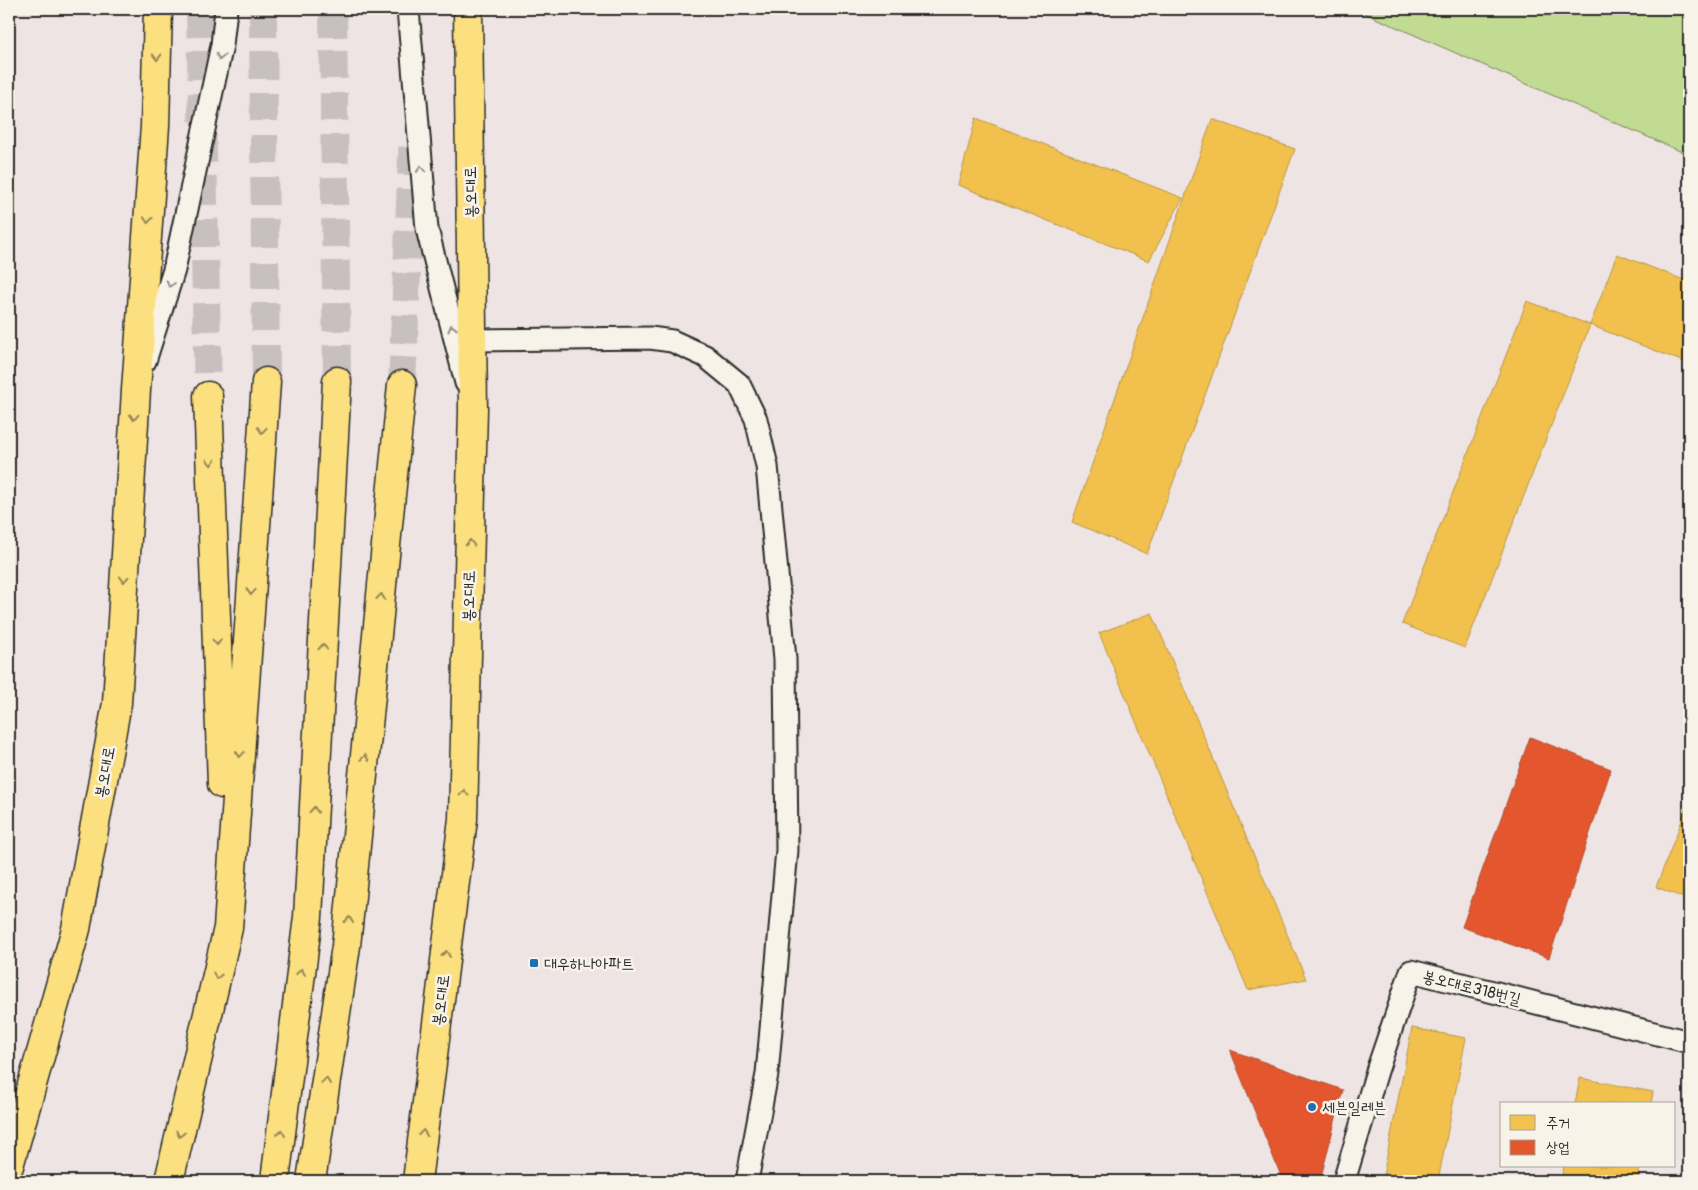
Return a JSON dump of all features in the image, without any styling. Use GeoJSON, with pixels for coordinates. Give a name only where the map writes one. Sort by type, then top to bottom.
{"type":"FeatureCollection","features":[{"type":"Feature","properties":{"kind":"main road","name":"봉오대로"},"geometry":{"type":"LineString","coordinates":[[9,1166],[76,929],[116,703],[155,126],[158,9]]}},
{"type":"Feature","properties":{"kind":"main road","name":"봉오대로"},"geometry":{"type":"LineString","coordinates":[[417,1181],[463,819],[473,409],[468,9]]}},
{"type":"Feature","properties":{"kind":"main road"},"geometry":{"type":"LineString","coordinates":[[275,1181],[308,917],[336,381]]}},
{"type":"Feature","properties":{"kind":"main road"},"geometry":{"type":"LineString","coordinates":[[169,1181],[228,928],[266,382]]}},
{"type":"Feature","properties":{"kind":"main road"},"geometry":{"type":"LineString","coordinates":[[311,1181],[346,946],[402,385]]}},
{"type":"Feature","properties":{"kind":"main road"},"geometry":{"type":"LineString","coordinates":[[208,396],[228,928]]}},
{"type":"Feature","properties":{"kind":"lane"},"geometry":{"type":"LineString","coordinates":[[136,390],[174,270],[222,45],[226,9]]}},
{"type":"Feature","properties":{"kind":"lane"},"geometry":{"type":"LineString","coordinates":[[408,9],[426,229],[473,409]]}},
{"type":"Feature","properties":{"kind":"lane"},"geometry":{"type":"LineString","coordinates":[[472,340],[650,338],[672,341],[705,356],[739,384],[756,420],[767,466],[785,659],[787,850],[767,1074],[747,1181]]}},
{"type":"Feature","properties":{"kind":"lane","name":"봉오대로318번길"},"geometry":{"type":"LineString","coordinates":[[1344,1181],[1378,1068],[1412,971],[1689,1042]]}},
{"type":"Feature","properties":{"kind":"green space"},"geometry":{"type":"Polygon","coordinates":[[[1355,9],[1689,9],[1689,155],[1355,9]]]}},
{"type":"Feature","properties":{"kind":"building: 주거"},"geometry":{"type":"Polygon","coordinates":[[[976,118],[1183,198],[1149,261],[958,185],[976,118]]]}},
{"type":"Feature","properties":{"kind":"building: 주거"},"geometry":{"type":"Polygon","coordinates":[[[1212,119],[1295,149],[1147,554],[1072,522],[1212,119]]]}},
{"type":"Feature","properties":{"kind":"building: 주거"},"geometry":{"type":"Polygon","coordinates":[[[1617,254],[1689,282],[1689,364],[1590,325],[1617,254]]]}},
{"type":"Feature","properties":{"kind":"building: 주거"},"geometry":{"type":"Polygon","coordinates":[[[1527,301],[1590,325],[1465,648],[1402,624],[1527,301]]]}},
{"type":"Feature","properties":{"kind":"building: 주거"},"geometry":{"type":"Polygon","coordinates":[[[1152,613],[1306,979],[1248,990],[1099,633],[1152,613]]]}},
{"type":"Feature","properties":{"kind":"building: 주거"},"geometry":{"type":"Polygon","coordinates":[[[1689,802],[1689,900],[1656,887],[1689,802]]]}},
{"type":"Feature","properties":{"kind":"building: 주거"},"geometry":{"type":"Polygon","coordinates":[[[1412,1028],[1466,1038],[1438,1181],[1382,1181],[1412,1028]]]}},
{"type":"Feature","properties":{"kind":"building: 주거"},"geometry":{"type":"Polygon","coordinates":[[[1580,1078],[1653,1092],[1651,1102],[1575,1102],[1580,1078]]]}},
{"type":"Feature","properties":{"kind":"building: 주거"},"geometry":{"type":"Polygon","coordinates":[[[1564,1168],[1640,1168],[1637,1181],[1561,1181],[1564,1168]]]}},
{"type":"Feature","properties":{"kind":"building: 상업"},"geometry":{"type":"Polygon","coordinates":[[[1530,737],[1611,769],[1549,958],[1462,927],[1530,737]]]}},
{"type":"Feature","properties":{"kind":"building: 상업"},"geometry":{"type":"Polygon","coordinates":[[[1230,1050],[1343,1090],[1320,1181],[1283,1181],[1230,1050]]]}},
{"type":"Feature","properties":{"kind":"tunnel"},"geometry":{"type":"LineString","coordinates":[[200,9],[208,396]]}},
{"type":"Feature","properties":{"kind":"tunnel"},"geometry":{"type":"LineString","coordinates":[[263,9],[266,382]]}},
{"type":"Feature","properties":{"kind":"tunnel"},"geometry":{"type":"LineString","coordinates":[[333,9],[337,381]]}},
{"type":"Feature","properties":{"kind":"tunnel"},"geometry":{"type":"LineString","coordinates":[[402,385],[413,135]]}},
{"type":"Feature","properties":{"kind":"place","name":"대우하나아파트"},"geometry":{"type":"Point","coordinates":[534,963]}},
{"type":"Feature","properties":{"kind":"place","name":"세븐일레븐"},"geometry":{"type":"Point","coordinates":[1312,1107]}}]}
